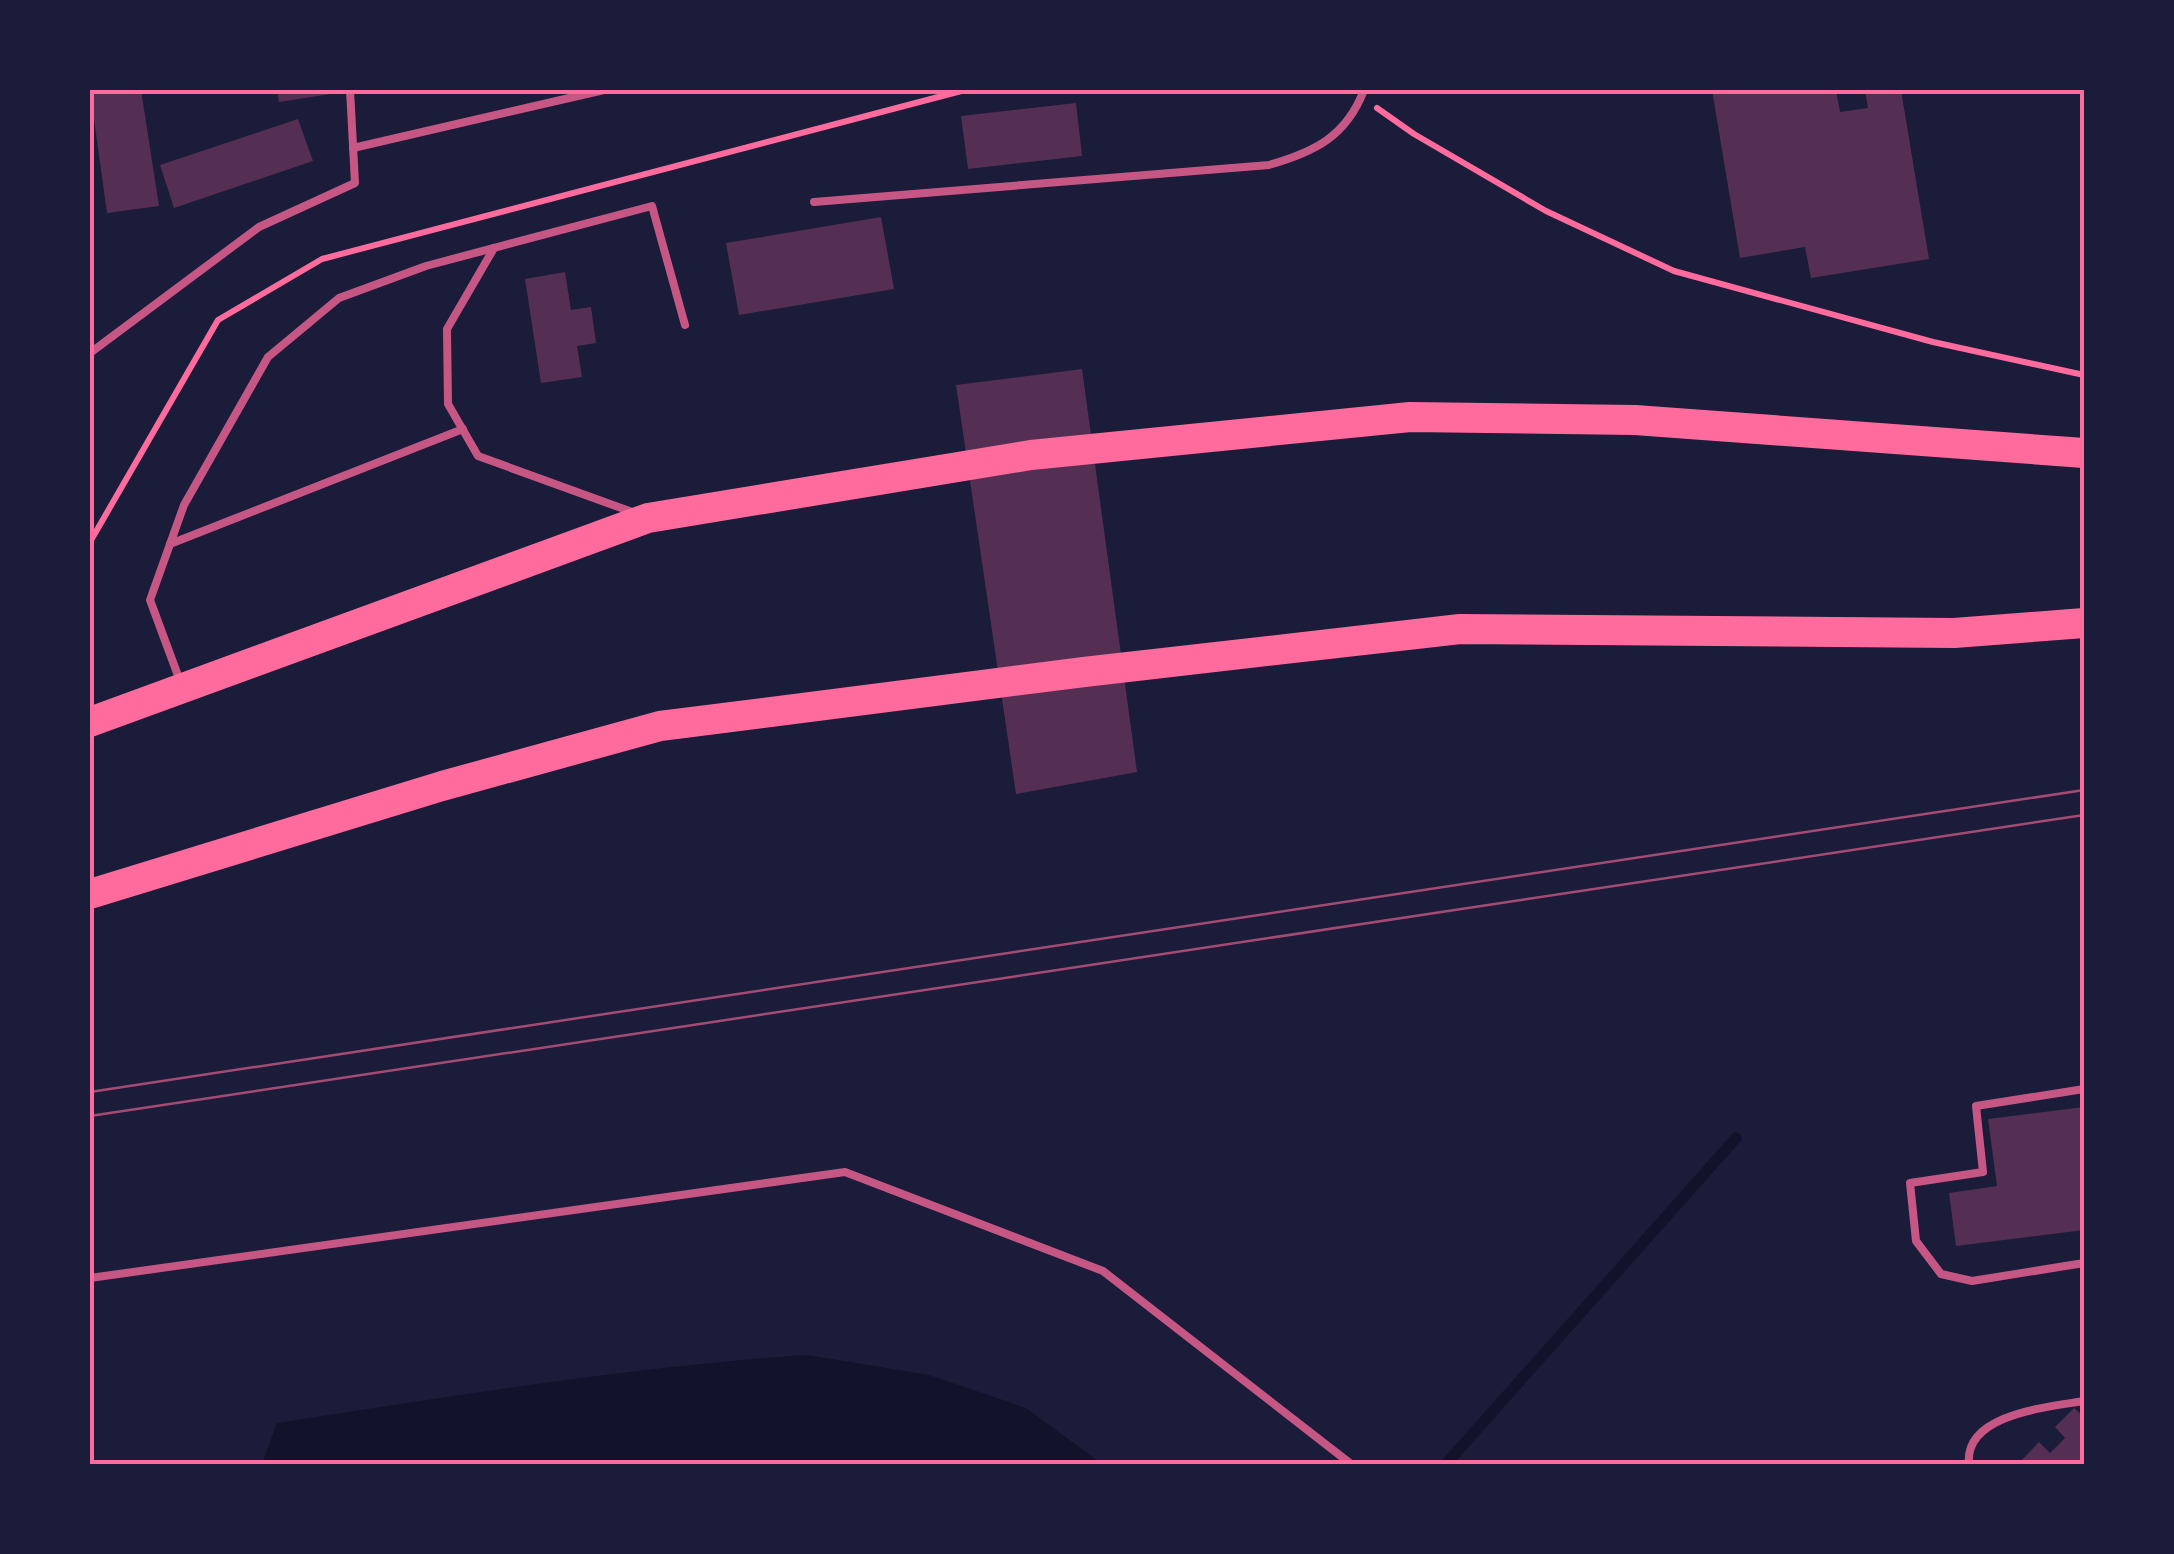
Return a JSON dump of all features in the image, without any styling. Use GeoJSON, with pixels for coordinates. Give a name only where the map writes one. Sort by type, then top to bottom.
{"type":"FeatureCollection","features":[{"type":"Feature","properties":{"kind":"highway"},"geometry":{"type":"LineString","coordinates":[[90,722],[648,518],[1032,454],[1410,417],[1635,420],[2084,453]]}},
{"type":"Feature","properties":{"kind":"highway"},"geometry":{"type":"LineString","coordinates":[[90,894],[442,786],[660,726],[1084,672],[1460,630],[1954,633],[2084,623]]}},
{"type":"Feature","properties":{"kind":"lane"},"geometry":{"type":"LineString","coordinates":[[90,353],[259,226],[355,183],[350,90]]}},
{"type":"Feature","properties":{"kind":"lane"},"geometry":{"type":"LineString","coordinates":[[353,148],[604,90]]}},
{"type":"Feature","properties":{"kind":"lane"},"geometry":{"type":"LineString","coordinates":[[814,202],[1269,165],[1312,153],[1356,113],[1364,90]]}},
{"type":"Feature","properties":{"kind":"lane"},"geometry":{"type":"LineString","coordinates":[[184,690],[150,600],[184,505],[268,357],[339,298],[426,266],[652,206],[684,325]]}},
{"type":"Feature","properties":{"kind":"lane"},"geometry":{"type":"LineString","coordinates":[[494,248],[447,329],[448,404],[462,429],[478,456],[648,518]]}},
{"type":"Feature","properties":{"kind":"lane"},"geometry":{"type":"LineString","coordinates":[[170,544],[462,429]]}},
{"type":"Feature","properties":{"kind":"lane"},"geometry":{"type":"LineString","coordinates":[[2084,1089],[1976,1106],[1983,1172],[1910,1183],[1916,1241],[1941,1274],[1972,1281],[2084,1263]]}},
{"type":"Feature","properties":{"kind":"lane"},"geometry":{"type":"LineString","coordinates":[[90,1278],[845,1172],[1103,1270],[1352,1464]]}},
{"type":"Feature","properties":{"kind":"lane"},"geometry":{"type":"LineString","coordinates":[[1970,1464],[1968,1452],[1978,1434],[1994,1422],[2035,1409],[2084,1401]]}},
{"type":"Feature","properties":{"kind":"path"},"geometry":{"type":"LineString","coordinates":[[1367,101],[1414,134],[1546,211],[1674,271],[1933,342],[2084,376]]}},
{"type":"Feature","properties":{"kind":"shaded area"},"geometry":{"type":"Polygon","coordinates":[[[807,1355],[929,1375],[1026,1408],[1102,1464],[262,1464],[277,1423],[607,1375],[807,1355]]]}},
{"type":"Feature","properties":{"kind":"building"},"geometry":{"type":"Polygon","coordinates":[[[90,90],[141,90],[159,206],[107,213],[90,90]]]}},
{"type":"Feature","properties":{"kind":"building"},"geometry":{"type":"Polygon","coordinates":[[[277,90],[336,90],[337,93],[279,102],[277,90]]]}},
{"type":"Feature","properties":{"kind":"building"},"geometry":{"type":"Polygon","coordinates":[[[1712,90],[1836,90],[1840,112],[1868,108],[1865,90],[1901,90],[1929,259],[1811,278],[1805,247],[1740,258],[1712,90]]]}},
{"type":"Feature","properties":{"kind":"building"},"geometry":{"type":"Polygon","coordinates":[[[1076,103],[1082,156],[968,169],[961,116],[1076,103]]]}},
{"type":"Feature","properties":{"kind":"building"},"geometry":{"type":"Polygon","coordinates":[[[298,119],[313,161],[174,208],[160,165],[298,119]]]}},
{"type":"Feature","properties":{"kind":"building"},"geometry":{"type":"Polygon","coordinates":[[[881,217],[894,289],[739,315],[726,243],[881,217]]]}},
{"type":"Feature","properties":{"kind":"building"},"geometry":{"type":"Polygon","coordinates":[[[565,272],[571,310],[591,307],[596,343],[577,346],[582,377],[541,383],[525,279],[565,272]]]}},
{"type":"Feature","properties":{"kind":"building"},"geometry":{"type":"Polygon","coordinates":[[[1082,369],[1137,772],[1016,794],[956,385],[1082,369]]]}},
{"type":"Feature","properties":{"kind":"building"},"geometry":{"type":"Polygon","coordinates":[[[2084,1107],[2084,1230],[1956,1246],[1949,1193],[1997,1186],[1988,1119],[2084,1107]]]}},
{"type":"Feature","properties":{"kind":"building"},"geometry":{"type":"Polygon","coordinates":[[[2074,1408],[2084,1417],[2084,1464],[2018,1464],[2039,1442],[2050,1453],[2065,1438],[2055,1427],[2074,1408]]]}},
{"type":"Feature","properties":{"kind":"waterway"},"geometry":{"type":"LineString","coordinates":[[1446,1464],[1736,1138]]}},
{"type":"Feature","properties":{"kind":"tram line"},"geometry":{"type":"LineString","coordinates":[[90,1092],[2084,790]]}},
{"type":"Feature","properties":{"kind":"tram line"},"geometry":{"type":"LineString","coordinates":[[90,1116],[2084,815]]}}]}
